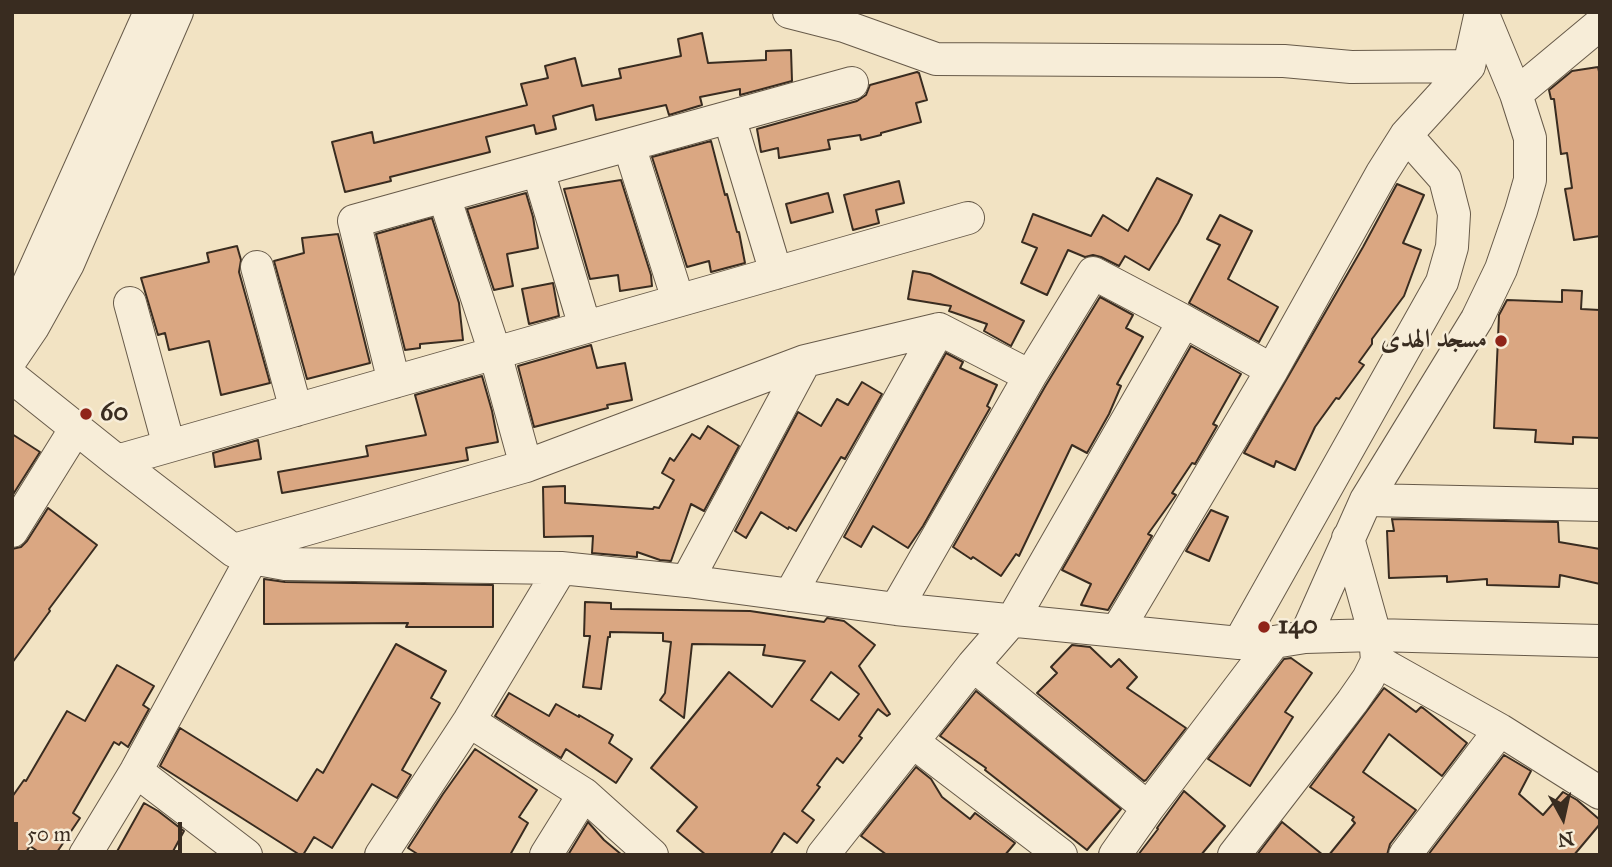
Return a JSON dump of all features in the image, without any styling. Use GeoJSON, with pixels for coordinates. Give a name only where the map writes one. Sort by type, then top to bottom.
{"type":"FeatureCollection","features":[{"type":"Feature","properties":{"kind":"street"},"geometry":{"type":"LineString","coordinates":[[12,358],[22,323],[150,12]]}},
{"type":"Feature","properties":{"kind":"street"},"geometry":{"type":"LineString","coordinates":[[22,323],[68,264],[177,12]]}},
{"type":"Feature","properties":{"kind":"street"},"geometry":{"type":"LineString","coordinates":[[789,12],[842,19],[936,59],[1284,61],[1351,67],[1469,66]]}},
{"type":"Feature","properties":{"kind":"street"},"geometry":{"type":"LineString","coordinates":[[1117,632],[1272,370],[1382,173],[1406,135],[1469,66],[1481,12]]}},
{"type":"Feature","properties":{"kind":"street"},"geometry":{"type":"LineString","coordinates":[[1115,855],[1148,808],[1290,639],[1348,538],[1366,500],[1477,319],[1501,269],[1530,180],[1530,138],[1516,94],[1481,12]]}},
{"type":"Feature","properties":{"kind":"street"},"geometry":{"type":"LineString","coordinates":[[1516,94],[1600,24]]}},
{"type":"Feature","properties":{"kind":"street"},"geometry":{"type":"LineString","coordinates":[[394,382],[354,221],[852,83]]}},
{"type":"Feature","properties":{"kind":"street"},"geometry":{"type":"LineString","coordinates":[[729,117],[775,273]]}},
{"type":"Feature","properties":{"kind":"street"},"geometry":{"type":"LineString","coordinates":[[1239,643],[1441,282],[1452,247],[1454,214],[1445,179],[1406,135]]}},
{"type":"Feature","properties":{"kind":"street"},"geometry":{"type":"LineString","coordinates":[[629,145],[678,300]]}},
{"type":"Feature","properties":{"kind":"street"},"geometry":{"type":"LineString","coordinates":[[538,170],[585,327]]}},
{"type":"Feature","properties":{"kind":"street"},"geometry":{"type":"LineString","coordinates":[[444,196],[495,353],[526,466]]}},
{"type":"Feature","properties":{"kind":"street"},"geometry":{"type":"LineString","coordinates":[[117,461],[968,218]]}},
{"type":"Feature","properties":{"kind":"street"},"geometry":{"type":"LineString","coordinates":[[257,267],[296,410]]}},
{"type":"Feature","properties":{"kind":"street"},"geometry":{"type":"LineString","coordinates":[[896,609],[1030,376],[1093,273],[1272,370]]}},
{"type":"Feature","properties":{"kind":"street"},"geometry":{"type":"LineString","coordinates":[[130,303],[169,446]]}},
{"type":"Feature","properties":{"kind":"street"},"geometry":{"type":"LineString","coordinates":[[834,851],[913,742],[1013,619],[1184,321]]}},
{"type":"Feature","properties":{"kind":"street"},"geometry":{"type":"LineString","coordinates":[[22,323],[49,407]]}},
{"type":"Feature","properties":{"kind":"street"},"geometry":{"type":"LineString","coordinates":[[85,855],[136,771],[243,554],[526,466],[805,361],[939,329],[1030,376]]}},
{"type":"Feature","properties":{"kind":"street"},"geometry":{"type":"LineString","coordinates":[[790,595],[939,329]]}},
{"type":"Feature","properties":{"kind":"street"},"geometry":{"type":"LineString","coordinates":[[687,581],[805,361]]}},
{"type":"Feature","properties":{"kind":"street"},"geometry":{"type":"LineString","coordinates":[[12,377],[117,461],[243,554],[285,564],[561,568],[687,581],[896,609],[1239,643],[1290,639],[1376,648],[1600,641]]}},
{"type":"Feature","properties":{"kind":"street"},"geometry":{"type":"LineString","coordinates":[[12,531],[76,428]]}},
{"type":"Feature","properties":{"kind":"street"},"geometry":{"type":"LineString","coordinates":[[1366,500],[1600,505]]}},
{"type":"Feature","properties":{"kind":"street"},"geometry":{"type":"LineString","coordinates":[[1234,855],[1368,680],[1376,648],[1348,538]]}},
{"type":"Feature","properties":{"kind":"street"},"geometry":{"type":"LineString","coordinates":[[382,854],[469,721],[561,568]]}},
{"type":"Feature","properties":{"kind":"street"},"geometry":{"type":"LineString","coordinates":[[1376,648],[1600,793]]}},
{"type":"Feature","properties":{"kind":"street"},"geometry":{"type":"LineString","coordinates":[[973,665],[1148,808]]}},
{"type":"Feature","properties":{"kind":"street"},"geometry":{"type":"LineString","coordinates":[[469,721],[584,794],[652,855]]}},
{"type":"Feature","properties":{"kind":"street"},"geometry":{"type":"LineString","coordinates":[[1405,855],[1500,730]]}},
{"type":"Feature","properties":{"kind":"street"},"geometry":{"type":"LineString","coordinates":[[913,742],[1061,855]]}},
{"type":"Feature","properties":{"kind":"street"},"geometry":{"type":"LineString","coordinates":[[136,771],[237,852]]}},
{"type":"Feature","properties":{"kind":"street"},"geometry":{"type":"LineString","coordinates":[[546,855],[584,794]]}},
{"type":"Feature","properties":{"kind":"building"},"geometry":{"type":"Polygon","coordinates":[[[702,33],[708,63],[766,60],[766,51],[791,50],[792,81],[740,95],[740,89],[700,97],[702,105],[669,115],[666,105],[596,120],[593,105],[553,116],[556,129],[536,134],[534,125],[486,137],[490,152],[390,177],[391,181],[345,192],[332,142],[372,132],[374,143],[527,105],[521,84],[548,78],[545,66],[575,58],[582,86],[621,78],[619,69],[681,56],[678,39],[702,33]]]}},
{"type":"Feature","properties":{"kind":"building"},"geometry":{"type":"Polygon","coordinates":[[[1598,67],[1600,236],[1574,240],[1565,189],[1572,188],[1567,153],[1561,154],[1554,99],[1551,99],[1549,90],[1572,71],[1598,67]]]}},
{"type":"Feature","properties":{"kind":"building"},"geometry":{"type":"Polygon","coordinates":[[[917,72],[927,100],[916,103],[921,122],[861,140],[860,135],[828,140],[830,149],[779,158],[778,148],[761,152],[757,129],[857,101],[866,95],[870,85],[917,72]]]}},
{"type":"Feature","properties":{"kind":"building"},"geometry":{"type":"Polygon","coordinates":[[[711,141],[725,195],[727,194],[739,232],[745,263],[711,272],[709,261],[687,267],[652,157],[711,141]]]}},
{"type":"Feature","properties":{"kind":"building"},"geometry":{"type":"Polygon","coordinates":[[[1157,178],[1192,195],[1149,270],[1125,256],[1119,266],[1101,257],[1085,257],[1068,250],[1047,295],[1021,283],[1037,248],[1022,242],[1033,214],[1091,236],[1103,215],[1128,231],[1157,178]]]}},
{"type":"Feature","properties":{"kind":"building"},"geometry":{"type":"Polygon","coordinates":[[[621,180],[651,275],[652,286],[620,291],[618,275],[590,279],[564,189],[621,180]]]}},
{"type":"Feature","properties":{"kind":"building"},"geometry":{"type":"Polygon","coordinates":[[[899,181],[904,203],[876,210],[879,223],[853,230],[844,195],[899,181]]]}},
{"type":"Feature","properties":{"kind":"building"},"geometry":{"type":"Polygon","coordinates":[[[1397,184],[1424,195],[1403,243],[1421,250],[1404,296],[1372,339],[1372,344],[1359,362],[1364,365],[1315,427],[1295,470],[1276,461],[1274,467],[1244,453],[1363,247],[1397,184]]]}},
{"type":"Feature","properties":{"kind":"building"},"geometry":{"type":"Polygon","coordinates":[[[526,193],[538,248],[507,254],[513,286],[494,290],[467,209],[526,193]]]}},
{"type":"Feature","properties":{"kind":"building"},"geometry":{"type":"Polygon","coordinates":[[[828,193],[833,212],[791,223],[786,204],[828,193]]]}},
{"type":"Feature","properties":{"kind":"building"},"geometry":{"type":"Polygon","coordinates":[[[1220,215],[1252,231],[1228,279],[1278,307],[1259,342],[1189,303],[1220,245],[1207,239],[1220,215]]]}},
{"type":"Feature","properties":{"kind":"building"},"geometry":{"type":"Polygon","coordinates":[[[432,218],[459,303],[463,340],[420,344],[420,348],[405,350],[376,234],[432,218]]]}},
{"type":"Feature","properties":{"kind":"building"},"geometry":{"type":"Polygon","coordinates":[[[338,234],[370,363],[307,379],[274,261],[304,253],[302,238],[338,234]]]}},
{"type":"Feature","properties":{"kind":"building"},"geometry":{"type":"Polygon","coordinates":[[[237,246],[241,260],[239,272],[270,383],[221,395],[209,341],[169,350],[165,333],[158,335],[141,278],[209,262],[207,253],[237,246]]]}},
{"type":"Feature","properties":{"kind":"building"},"geometry":{"type":"Polygon","coordinates":[[[913,271],[930,274],[1024,321],[1011,346],[984,331],[987,324],[949,311],[951,306],[908,299],[913,271]]]}},
{"type":"Feature","properties":{"kind":"building"},"geometry":{"type":"Polygon","coordinates":[[[553,283],[559,316],[529,324],[522,289],[553,283]]]}},
{"type":"Feature","properties":{"kind":"building"},"geometry":{"type":"Polygon","coordinates":[[[1562,290],[1582,291],[1581,309],[1600,310],[1600,438],[1573,437],[1573,444],[1535,442],[1536,430],[1494,428],[1499,315],[1507,300],[1562,302],[1562,290]]]}},
{"type":"Feature","properties":{"kind":"building"},"geometry":{"type":"Polygon","coordinates":[[[1100,297],[1133,315],[1126,328],[1143,337],[1117,384],[1121,386],[1109,414],[1087,453],[1072,445],[1019,556],[1016,554],[1001,576],[953,547],[1100,297]]]}},
{"type":"Feature","properties":{"kind":"building"},"geometry":{"type":"Polygon","coordinates":[[[591,345],[597,368],[625,363],[632,400],[534,427],[518,366],[591,345]]]}},
{"type":"Feature","properties":{"kind":"building"},"geometry":{"type":"Polygon","coordinates":[[[1191,346],[1241,374],[1213,424],[1217,426],[1195,464],[1192,463],[1172,493],[1176,495],[1148,534],[1152,536],[1108,610],[1081,605],[1091,584],[1062,570],[1191,346]]]}},
{"type":"Feature","properties":{"kind":"building"},"geometry":{"type":"Polygon","coordinates":[[[946,353],[963,362],[960,368],[997,385],[987,406],[990,408],[908,548],[873,526],[861,547],[844,537],[946,353]]]}},
{"type":"Feature","properties":{"kind":"building"},"geometry":{"type":"Polygon","coordinates":[[[482,376],[498,442],[466,448],[468,460],[282,493],[278,472],[368,456],[366,446],[426,435],[415,395],[482,376]]]}},
{"type":"Feature","properties":{"kind":"building"},"geometry":{"type":"Polygon","coordinates":[[[862,382],[882,394],[845,459],[841,457],[796,531],[761,512],[746,538],[735,531],[798,412],[821,426],[837,399],[848,405],[862,382]]]}},
{"type":"Feature","properties":{"kind":"building"},"geometry":{"type":"Polygon","coordinates":[[[708,426],[739,446],[704,511],[691,504],[671,561],[637,552],[637,557],[592,553],[593,536],[544,537],[543,487],[565,486],[565,503],[659,508],[674,480],[662,473],[670,458],[674,461],[692,434],[700,439],[708,426]]]}},
{"type":"Feature","properties":{"kind":"building"},"geometry":{"type":"Polygon","coordinates":[[[12,434],[40,452],[12,496],[12,434]]]}},
{"type":"Feature","properties":{"kind":"building"},"geometry":{"type":"Polygon","coordinates":[[[258,440],[261,459],[215,467],[213,453],[258,440]]]}},
{"type":"Feature","properties":{"kind":"building"},"geometry":{"type":"Polygon","coordinates":[[[48,508],[97,545],[12,663],[12,549],[21,547],[27,541],[48,508]]]}},
{"type":"Feature","properties":{"kind":"building"},"geometry":{"type":"Polygon","coordinates":[[[1211,510],[1228,517],[1209,561],[1186,551],[1211,510]]]}},
{"type":"Feature","properties":{"kind":"building"},"geometry":{"type":"Polygon","coordinates":[[[1392,519],[1558,522],[1559,542],[1600,549],[1600,584],[1560,575],[1559,587],[1487,585],[1487,579],[1447,582],[1447,576],[1389,578],[1387,531],[1394,531],[1392,519]]]}},
{"type":"Feature","properties":{"kind":"building"},"geometry":{"type":"Polygon","coordinates":[[[264,579],[285,582],[493,585],[493,627],[406,627],[408,623],[264,624],[264,579]]]}},
{"type":"Feature","properties":{"kind":"building"},"geometry":{"type":"Polygon","coordinates":[[[585,602],[611,603],[611,609],[750,611],[824,622],[827,618],[844,621],[875,645],[859,666],[890,714],[887,716],[878,709],[859,736],[862,738],[843,763],[837,758],[817,785],[820,787],[802,811],[814,820],[797,843],[784,833],[770,855],[706,855],[677,831],[697,807],[651,768],[729,672],[772,707],[805,661],[763,655],[765,645],[692,644],[684,718],[660,700],[665,693],[671,642],[663,641],[663,633],[610,632],[601,689],[583,687],[590,636],[584,636],[585,602]],[[831,672],[811,700],[839,720],[859,694],[831,672]]]}},
{"type":"Feature","properties":{"kind":"building"},"geometry":{"type":"Polygon","coordinates":[[[396,644],[446,671],[431,698],[440,703],[402,770],[411,775],[397,798],[372,784],[332,848],[314,837],[303,855],[300,855],[160,766],[180,728],[297,801],[317,769],[323,773],[396,644]]]}},
{"type":"Feature","properties":{"kind":"building"},"geometry":{"type":"Polygon","coordinates":[[[1072,645],[1090,647],[1111,667],[1119,659],[1137,677],[1127,688],[1186,728],[1146,780],[1037,693],[1057,673],[1051,667],[1072,645]]]}},
{"type":"Feature","properties":{"kind":"building"},"geometry":{"type":"Polygon","coordinates":[[[1291,658],[1312,673],[1285,712],[1293,717],[1250,786],[1208,759],[1284,659],[1291,658]]]}},
{"type":"Feature","properties":{"kind":"building"},"geometry":{"type":"Polygon","coordinates":[[[117,665],[154,686],[143,705],[149,709],[128,747],[121,742],[119,745],[114,742],[73,813],[80,818],[55,855],[43,855],[30,846],[24,855],[12,855],[12,797],[24,780],[26,781],[67,711],[85,721],[117,665]]]}},
{"type":"Feature","properties":{"kind":"building"},"geometry":{"type":"Polygon","coordinates":[[[1384,688],[1416,712],[1423,708],[1467,743],[1442,776],[1389,734],[1363,772],[1416,810],[1390,844],[1387,855],[1329,855],[1355,823],[1352,820],[1354,817],[1310,787],[1384,688]]]}},
{"type":"Feature","properties":{"kind":"building"},"geometry":{"type":"Polygon","coordinates":[[[976,691],[1121,809],[1087,850],[985,770],[986,768],[940,736],[976,691]]]}},
{"type":"Feature","properties":{"kind":"building"},"geometry":{"type":"Polygon","coordinates":[[[509,693],[549,716],[556,704],[613,735],[609,743],[632,759],[616,783],[566,749],[561,758],[495,716],[509,693]]]}},
{"type":"Feature","properties":{"kind":"building"},"geometry":{"type":"Polygon","coordinates":[[[475,749],[537,790],[519,817],[528,823],[510,855],[419,855],[408,848],[475,749]]]}},
{"type":"Feature","properties":{"kind":"building"},"geometry":{"type":"Polygon","coordinates":[[[1504,755],[1531,771],[1519,794],[1543,815],[1563,792],[1577,800],[1600,820],[1600,824],[1574,855],[1428,855],[1504,755]]]}},
{"type":"Feature","properties":{"kind":"building"},"geometry":{"type":"Polygon","coordinates":[[[916,767],[931,779],[942,797],[970,819],[975,813],[1015,843],[1005,855],[887,855],[861,836],[916,767]]]}},
{"type":"Feature","properties":{"kind":"building"},"geometry":{"type":"Polygon","coordinates":[[[1184,791],[1225,826],[1201,855],[1138,855],[1158,829],[1184,791]]]}},
{"type":"Feature","properties":{"kind":"building"},"geometry":{"type":"Polygon","coordinates":[[[144,803],[184,831],[171,855],[115,855],[144,803]]]}},
{"type":"Feature","properties":{"kind":"building"},"geometry":{"type":"Polygon","coordinates":[[[588,822],[604,840],[622,855],[568,855],[588,822]]]}},
{"type":"Feature","properties":{"kind":"building"},"geometry":{"type":"Polygon","coordinates":[[[1282,822],[1323,855],[1257,855],[1282,822]]]}},
{"type":"Feature","properties":{"kind":"place","name":"مسجد الهدى"},"geometry":{"type":"Point","coordinates":[1501,341]}},
{"type":"Feature","properties":{"kind":"place","name":"60"},"geometry":{"type":"Point","coordinates":[86,414]}},
{"type":"Feature","properties":{"kind":"place","name":"140"},"geometry":{"type":"Point","coordinates":[1264,627]}}]}
